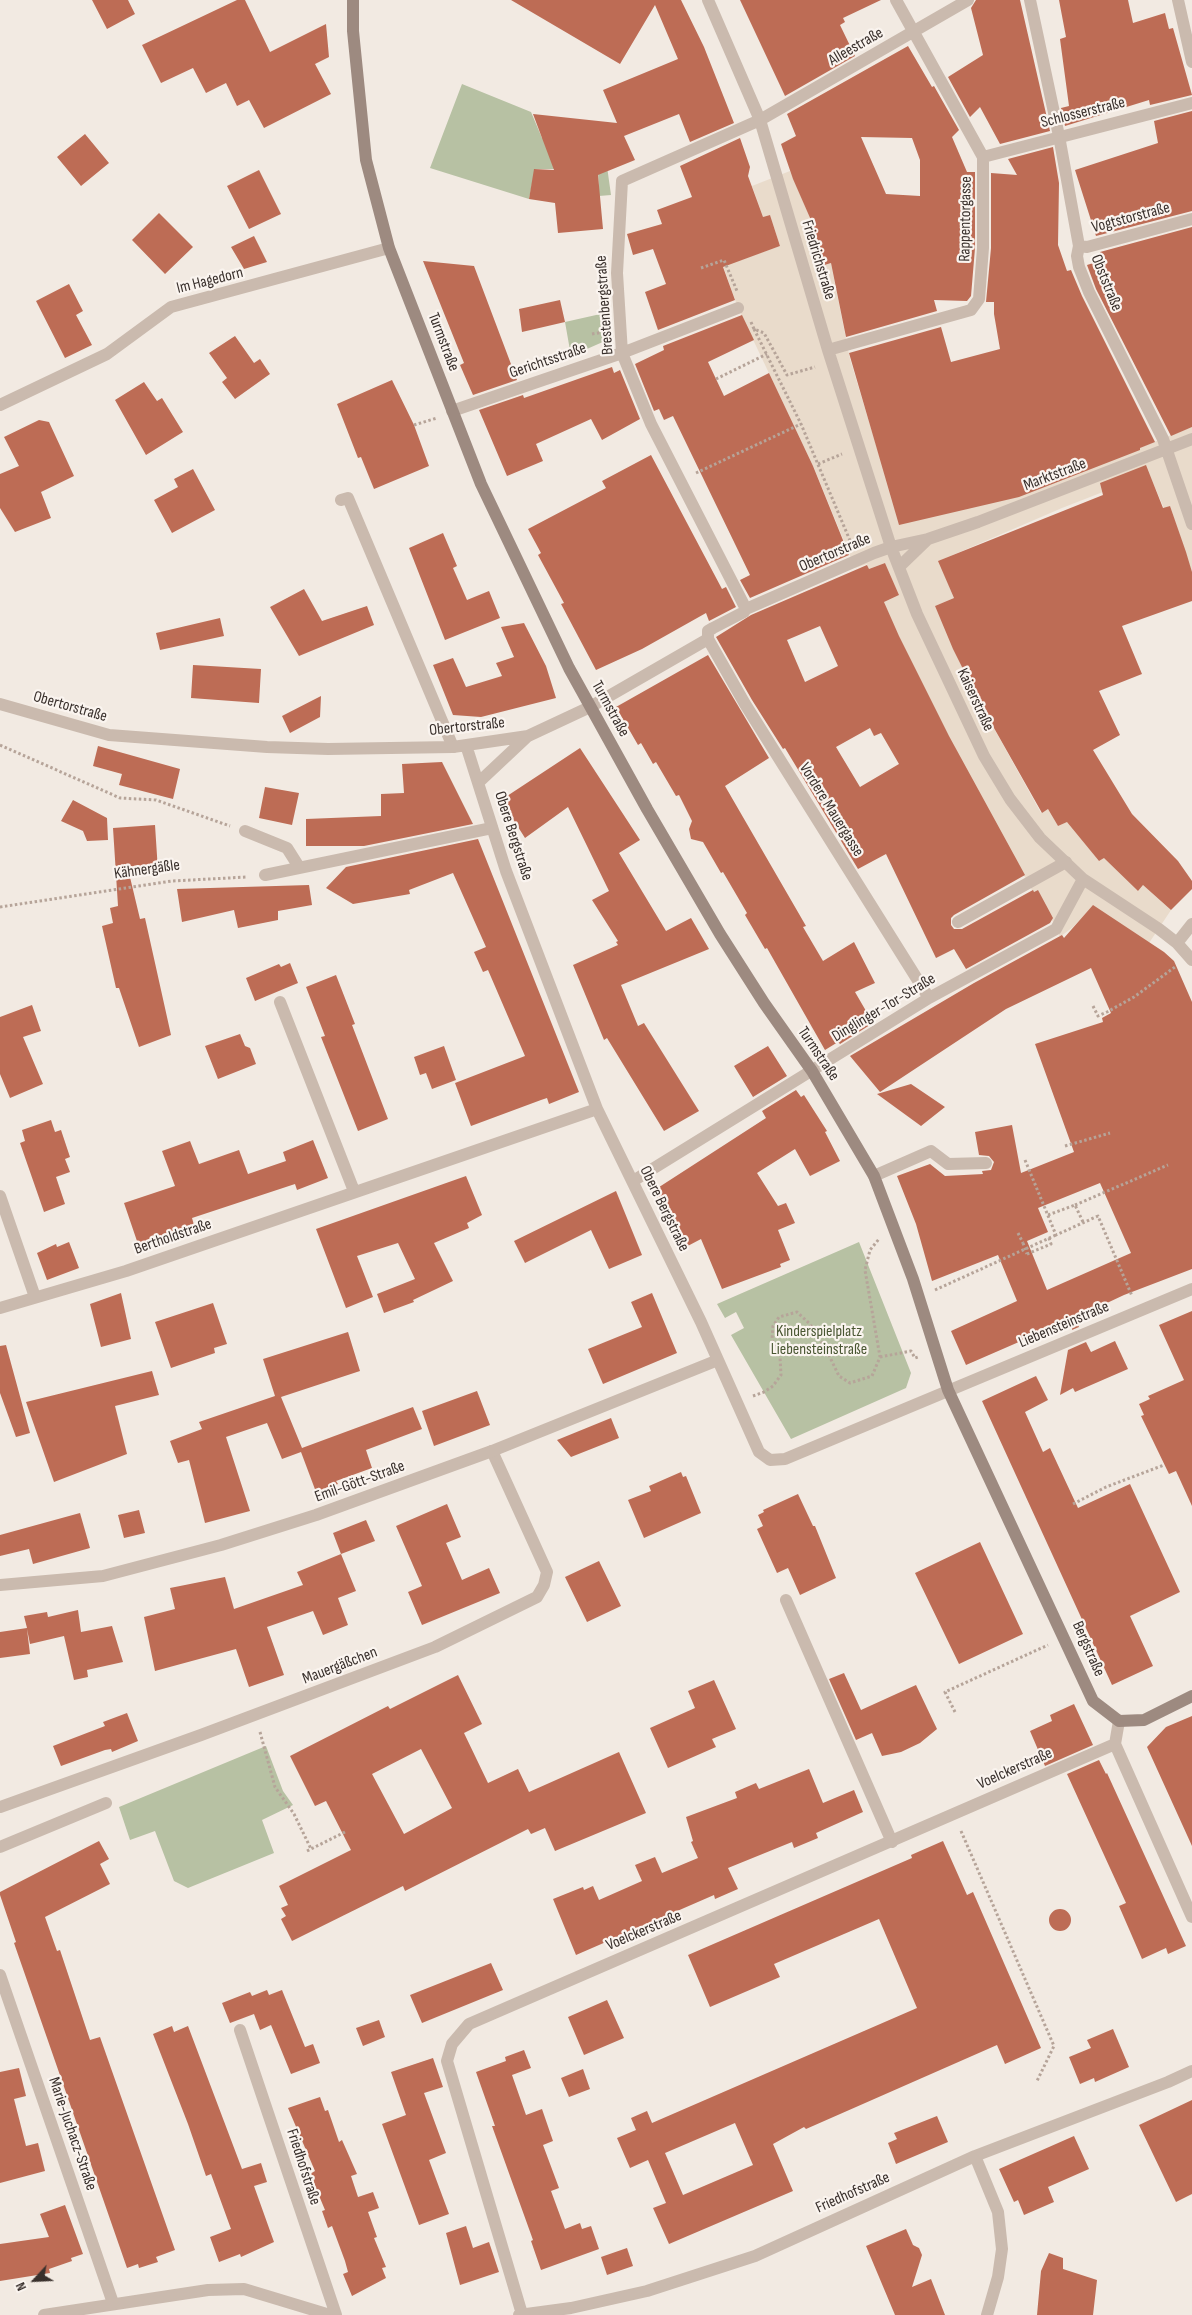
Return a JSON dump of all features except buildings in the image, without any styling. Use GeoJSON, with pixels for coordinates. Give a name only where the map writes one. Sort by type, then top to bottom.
{"type":"FeatureCollection","features":[{"type":"Feature","properties":{"kind":"street","name":"Turmstraße"},"geometry":{"type":"LineString","coordinates":[[353,0],[353,31],[366,160],[389,248],[452,411],[486,492],[590,706],[720,934],[768,1010],[812,1071],[874,1176],[893,1223],[919,1298],[948,1390]]}},
{"type":"Feature","properties":{"kind":"street","name":"Friedrichstraße"},"geometry":{"type":"LineString","coordinates":[[708,0],[760,120],[830,356],[887,533]]}},
{"type":"Feature","properties":{"kind":"street","name":"Rappentorgasse"},"geometry":{"type":"LineString","coordinates":[[830,356],[971,310],[979,299],[981,287],[983,157],[915,31],[896,0]]}},
{"type":"Feature","properties":{"kind":"street","name":"Alleestraße"},"geometry":{"type":"LineString","coordinates":[[760,120],[968,0]]}},
{"type":"Feature","properties":{"kind":"street","name":"Obststraße"},"geometry":{"type":"LineString","coordinates":[[1030,0],[1059,136],[1079,246],[1077,256],[1079,267],[1089,292],[1166,449],[1192,524]]}},
{"type":"Feature","properties":{"kind":"street"},"geometry":{"type":"LineString","coordinates":[[1178,0],[1192,62]]}},
{"type":"Feature","properties":{"kind":"street","name":"Schlosserstraße"},"geometry":{"type":"LineString","coordinates":[[983,157],[1192,103]]}},
{"type":"Feature","properties":{"kind":"street","name":"Brestenbergstraße"},"geometry":{"type":"LineString","coordinates":[[746,609],[651,424],[622,353],[617,273],[622,181],[760,120]]}},
{"type":"Feature","properties":{"kind":"street","name":"Vogtstorstraße"},"geometry":{"type":"LineString","coordinates":[[1079,246],[1087,247],[1192,219]]}},
{"type":"Feature","properties":{"kind":"street","name":"Im Hagedorn"},"geometry":{"type":"LineString","coordinates":[[0,405],[107,354],[171,307],[389,248]]}},
{"type":"Feature","properties":{"kind":"street","name":"Gerichtsstraße"},"geometry":{"type":"LineString","coordinates":[[452,411],[622,353],[740,307]]}},
{"type":"Feature","properties":{"kind":"street","name":"Marktstraße"},"geometry":{"type":"LineString","coordinates":[[891,547],[928,540],[1192,439]]}},
{"type":"Feature","properties":{"kind":"street","name":"Obere Bergstraße"},"geometry":{"type":"LineString","coordinates":[[341,500],[348,498],[460,746],[479,782],[492,828],[597,1108],[718,1360],[758,1452],[770,1460],[785,1459],[948,1390]]}},
{"type":"Feature","properties":{"kind":"street","name":"Kaiserstraße"},"geometry":{"type":"LineString","coordinates":[[887,533],[917,614],[984,756],[1010,799],[1040,838],[1082,879],[1177,943],[1191,959]]}},
{"type":"Feature","properties":{"kind":"street","name":"Marktstraße"},"geometry":{"type":"LineString","coordinates":[[898,567],[928,540]]}},
{"type":"Feature","properties":{"kind":"street","name":"Obertorstraße"},"geometry":{"type":"LineString","coordinates":[[0,704],[109,735],[276,748],[328,749],[460,746],[528,736],[590,706],[708,638],[708,631],[744,612],[746,609],[891,547]]}},
{"type":"Feature","properties":{"kind":"street","name":"Vordere Mauergasse"},"geometry":{"type":"LineString","coordinates":[[708,638],[738,692],[929,998]]}},
{"type":"Feature","properties":{"kind":"street","name":"Obere Bergstraße"},"geometry":{"type":"LineString","coordinates":[[479,782],[528,736]]}},
{"type":"Feature","properties":{"kind":"street"},"geometry":{"type":"LineString","coordinates":[[265,875],[492,828]]}},
{"type":"Feature","properties":{"kind":"street"},"geometry":{"type":"LineString","coordinates":[[244,831],[287,848],[299,867]]}},
{"type":"Feature","properties":{"kind":"street"},"geometry":{"type":"LineString","coordinates":[[958,922],[1066,862]]}},
{"type":"Feature","properties":{"kind":"street","name":"Dinglinger-Tor-Straße"},"geometry":{"type":"LineString","coordinates":[[633,1181],[929,998],[1056,929],[1082,879]]}},
{"type":"Feature","properties":{"kind":"street"},"geometry":{"type":"LineString","coordinates":[[1177,943],[1192,924]]}},
{"type":"Feature","properties":{"kind":"street"},"geometry":{"type":"LineString","coordinates":[[280,1002],[354,1190]]}},
{"type":"Feature","properties":{"kind":"street","name":"Bertholdstraße"},"geometry":{"type":"LineString","coordinates":[[0,1308],[126,1271],[354,1190],[597,1108]]}},
{"type":"Feature","properties":{"kind":"street"},"geometry":{"type":"LineString","coordinates":[[874,1176],[932,1151],[948,1164],[986,1163]]}},
{"type":"Feature","properties":{"kind":"street"},"geometry":{"type":"LineString","coordinates":[[0,1196],[35,1297]]}},
{"type":"Feature","properties":{"kind":"street","name":"Liebensteinstraße"},"geometry":{"type":"LineString","coordinates":[[948,1390],[1192,1289]]}},
{"type":"Feature","properties":{"kind":"street","name":"Emil-Gött-Straße"},"geometry":{"type":"LineString","coordinates":[[0,1585],[102,1576],[221,1545],[316,1516],[492,1451],[718,1360]]}},
{"type":"Feature","properties":{"kind":"street","name":"Bergstraße"},"geometry":{"type":"LineString","coordinates":[[948,1390],[1093,1701],[1119,1721]]}},
{"type":"Feature","properties":{"kind":"street","name":"Mauergäßchen"},"geometry":{"type":"LineString","coordinates":[[0,1807],[418,1654],[537,1597],[544,1585],[547,1572],[492,1451]]}},
{"type":"Feature","properties":{"kind":"street"},"geometry":{"type":"LineString","coordinates":[[786,1600],[892,1842]]}},
{"type":"Feature","properties":{"kind":"street"},"geometry":{"type":"LineString","coordinates":[[1192,1696],[1144,1720],[1119,1721],[1115,1744],[1192,1916]]}},
{"type":"Feature","properties":{"kind":"street","name":"Voelckerstraße"},"geometry":{"type":"LineString","coordinates":[[521,2315],[447,2061],[452,2044],[469,2024],[1115,1744]]}},
{"type":"Feature","properties":{"kind":"street"},"geometry":{"type":"LineString","coordinates":[[0,1847],[106,1803]]}},
{"type":"Feature","properties":{"kind":"street","name":"Marie-Juchacz-Straße"},"geometry":{"type":"LineString","coordinates":[[0,1975],[113,2303]]}},
{"type":"Feature","properties":{"kind":"street","name":"Friedhofstraße"},"geometry":{"type":"LineString","coordinates":[[240,2030],[336,2315]]}},
{"type":"Feature","properties":{"kind":"street","name":"Friedhofstraße"},"geometry":{"type":"LineString","coordinates":[[521,2315],[571,2308],[647,2292],[755,2256],[975,2156],[1192,2071]]}},
{"type":"Feature","properties":{"kind":"street"},"geometry":{"type":"LineString","coordinates":[[975,2156],[998,2212],[1002,2249],[998,2276],[987,2315]]}},
{"type":"Feature","properties":{"kind":"street"},"geometry":{"type":"LineString","coordinates":[[44,2315],[208,2290],[244,2289],[330,2315]]}},
{"type":"Feature","properties":{"kind":"path"},"geometry":{"type":"LineString","coordinates":[[702,268],[724,260],[740,307],[754,329],[801,424],[858,560]]}},
{"type":"Feature","properties":{"kind":"path"},"geometry":{"type":"LineString","coordinates":[[754,329],[764,333],[788,375],[830,356]]}},
{"type":"Feature","properties":{"kind":"path"},"geometry":{"type":"LineString","coordinates":[[592,334],[600,332]]}},
{"type":"Feature","properties":{"kind":"path"},"geometry":{"type":"LineString","coordinates":[[716,379],[766,354]]}},
{"type":"Feature","properties":{"kind":"path"},"geometry":{"type":"LineString","coordinates":[[414,425],[435,419]]}},
{"type":"Feature","properties":{"kind":"path"},"geometry":{"type":"LineString","coordinates":[[680,481],[801,424]]}},
{"type":"Feature","properties":{"kind":"path"},"geometry":{"type":"LineString","coordinates":[[818,464],[824,462]]}},
{"type":"Feature","properties":{"kind":"path"},"geometry":{"type":"LineString","coordinates":[[0,745],[120,798],[156,800],[244,831]]}},
{"type":"Feature","properties":{"kind":"path","name":"Kähnergäßle"},"geometry":{"type":"LineString","coordinates":[[0,908],[172,882],[265,875]]}},
{"type":"Feature","properties":{"kind":"path"},"geometry":{"type":"LineString","coordinates":[[1093,1006],[1098,1016],[1107,1012],[1191,959]]}},
{"type":"Feature","properties":{"kind":"path"},"geometry":{"type":"LineString","coordinates":[[1065,1146],[1110,1133]]}},
{"type":"Feature","properties":{"kind":"path"},"geometry":{"type":"LineString","coordinates":[[1025,1160],[1056,1235]]}},
{"type":"Feature","properties":{"kind":"path"},"geometry":{"type":"LineString","coordinates":[[1048,1215],[1168,1165]]}},
{"type":"Feature","properties":{"kind":"path"},"geometry":{"type":"LineString","coordinates":[[1075,1205],[1083,1222]]}},
{"type":"Feature","properties":{"kind":"path"},"geometry":{"type":"LineString","coordinates":[[919,1298],[1098,1216],[1138,1312]]}},
{"type":"Feature","properties":{"kind":"path"},"geometry":{"type":"LineString","coordinates":[[735,1401],[764,1392],[773,1386],[781,1375],[780,1357],[772,1340],[773,1326],[778,1317],[797,1312],[810,1324],[826,1349],[839,1376],[850,1383],[872,1376],[880,1357],[865,1270],[870,1250],[893,1223]]}},
{"type":"Feature","properties":{"kind":"path"},"geometry":{"type":"LineString","coordinates":[[1018,1234],[1027,1254],[1051,1244],[1049,1238]]}},
{"type":"Feature","properties":{"kind":"path"},"geometry":{"type":"LineString","coordinates":[[880,1357],[905,1352]]}},
{"type":"Feature","properties":{"kind":"path"},"geometry":{"type":"LineString","coordinates":[[1073,1504],[1106,1487],[1164,1465]]}},
{"type":"Feature","properties":{"kind":"path"},"geometry":{"type":"LineString","coordinates":[[956,1712],[945,1692],[1042,1648]]}},
{"type":"Feature","properties":{"kind":"path"},"geometry":{"type":"LineString","coordinates":[[261,1737],[275,1787],[294,1814],[311,1849]]}},
{"type":"Feature","properties":{"kind":"path"},"geometry":{"type":"LineString","coordinates":[[953,1815],[1054,2046],[1037,2081]]}},
{"type":"Feature","properties":{"kind":"path"},"geometry":{"type":"LineString","coordinates":[[307,1851],[345,1832]]}},
{"type":"Feature","properties":{"kind":"green space"},"geometry":{"type":"Polygon","coordinates":[[[462,84],[531,112],[542,138],[604,145],[611,195],[599,196],[598,169],[535,169],[529,199],[430,168],[462,84]]]}},
{"type":"Feature","properties":{"kind":"green space"},"geometry":{"type":"Polygon","coordinates":[[[605,313],[605,341],[571,356],[565,322],[605,313]]]}},
{"type":"Feature","properties":{"kind":"green space","name":"Kinderspielplatz Liebensteinstraße"},"geometry":{"type":"Polygon","coordinates":[[[859,1242],[911,1373],[906,1388],[791,1439],[731,1335],[744,1328],[736,1312],[725,1318],[717,1304],[859,1242]]]}},
{"type":"Feature","properties":{"kind":"green space"},"geometry":{"type":"Polygon","coordinates":[[[266,1746],[283,1791],[293,1805],[262,1820],[274,1853],[188,1888],[174,1881],[155,1831],[130,1840],[119,1807],[266,1746]]]}},
{"type":"Feature","properties":{"kind":"shaded area"},"geometry":{"type":"Polygon","coordinates":[[[790,171],[814,227],[818,267],[831,263],[850,359],[880,458],[951,512],[1014,497],[1192,427],[1192,572],[1170,506],[1164,508],[1149,474],[1062,508],[939,561],[954,598],[935,606],[981,705],[1041,813],[1048,809],[1058,826],[1068,821],[1099,861],[1105,857],[1138,891],[1143,885],[1171,910],[1149,943],[1093,906],[1073,927],[1060,937],[1038,890],[1033,892],[977,790],[922,685],[893,624],[884,602],[899,595],[885,563],[869,569],[867,564],[855,568],[814,468],[738,308],[723,266],[780,246],[770,215],[763,217],[752,186],[790,171]]]}}]}
